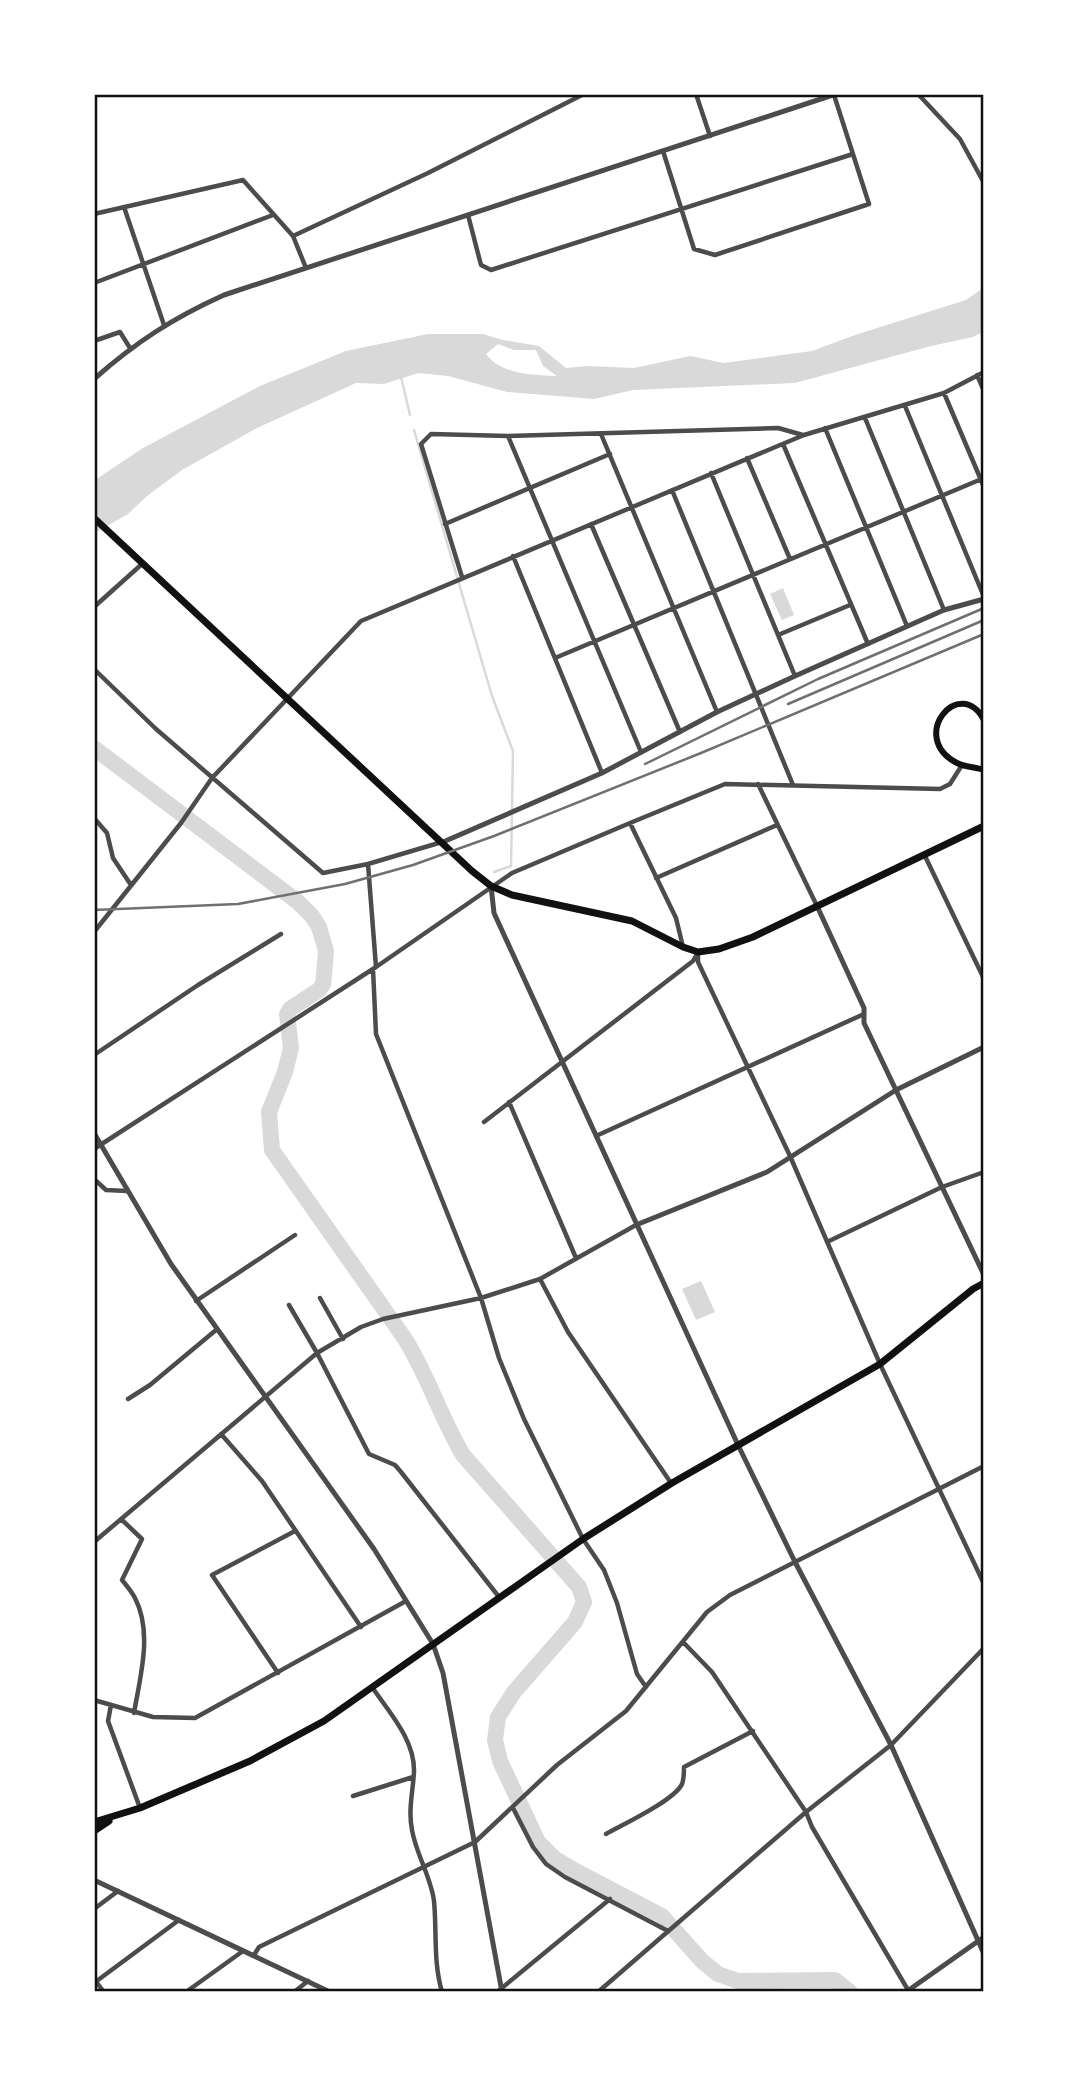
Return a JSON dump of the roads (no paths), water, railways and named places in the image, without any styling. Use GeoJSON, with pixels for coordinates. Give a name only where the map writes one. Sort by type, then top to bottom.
{"type":"FeatureCollection","features":[{"type":"Feature","properties":{"kind":"main road"},"geometry":{"type":"LineString","coordinates":[[94,518],[491,886],[512,895],[632,921],[698,952],[719,949],[753,937],[984,826]]}},
{"type":"Feature","properties":{"kind":"main road"},"geometry":{"type":"LineString","coordinates":[[984,720],[974,707],[966,703],[946,709],[938,719],[935,731],[939,747],[954,761],[984,770]]}},
{"type":"Feature","properties":{"kind":"main road"},"geometry":{"type":"LineString","coordinates":[[94,1822],[140,1808],[286,1743],[324,1721],[583,1538],[672,1483],[880,1364],[984,1283]]}},
{"type":"Feature","properties":{"kind":"main road"},"geometry":{"type":"LineString","coordinates":[[94,1831],[116,1816]]}},
{"type":"Feature","properties":{"kind":"street"},"geometry":{"type":"LineString","coordinates":[[293,236],[428,173],[584,94]]}},
{"type":"Feature","properties":{"kind":"street"},"geometry":{"type":"LineString","coordinates":[[696,94],[710,136]]}},
{"type":"Feature","properties":{"kind":"street"},"geometry":{"type":"LineString","coordinates":[[918,94],[960,139],[984,183]]}},
{"type":"Feature","properties":{"kind":"street"},"geometry":{"type":"LineString","coordinates":[[94,379],[130,348],[164,325],[224,295],[663,151],[835,95],[869,204],[715,255],[694,249],[663,151]]}},
{"type":"Feature","properties":{"kind":"street"},"geometry":{"type":"LineString","coordinates":[[468,215],[481,265],[491,270],[853,154]]}},
{"type":"Feature","properties":{"kind":"street"},"geometry":{"type":"LineString","coordinates":[[94,214],[243,180],[293,236],[306,268]]}},
{"type":"Feature","properties":{"kind":"street"},"geometry":{"type":"LineString","coordinates":[[124,207],[164,325]]}},
{"type":"Feature","properties":{"kind":"street"},"geometry":{"type":"LineString","coordinates":[[94,283],[273,215]]}},
{"type":"Feature","properties":{"kind":"street"},"geometry":{"type":"LineString","coordinates":[[94,341],[120,332],[130,348]]}},
{"type":"Feature","properties":{"kind":"street"},"geometry":{"type":"LineString","coordinates":[[94,932],[181,823],[212,778],[361,621],[804,435],[944,393],[984,372]]}},
{"type":"Feature","properties":{"kind":"street"},"geometry":{"type":"LineString","coordinates":[[977,375],[984,391]]}},
{"type":"Feature","properties":{"kind":"street"},"geometry":{"type":"LineString","coordinates":[[944,393],[984,487]]}},
{"type":"Feature","properties":{"kind":"street"},"geometry":{"type":"LineString","coordinates":[[94,669],[156,729],[323,873],[368,864],[443,842],[602,773],[717,712],[795,676],[944,610],[984,598],[905,406]]}},
{"type":"Feature","properties":{"kind":"street"},"geometry":{"type":"LineString","coordinates":[[865,418],[944,610]]}},
{"type":"Feature","properties":{"kind":"street"},"geometry":{"type":"LineString","coordinates":[[461,578],[421,444],[431,434],[508,436],[778,428],[804,435]]}},
{"type":"Feature","properties":{"kind":"street"},"geometry":{"type":"LineString","coordinates":[[825,428],[907,626]]}},
{"type":"Feature","properties":{"kind":"street"},"geometry":{"type":"LineString","coordinates":[[601,434],[717,712]]}},
{"type":"Feature","properties":{"kind":"street"},"geometry":{"type":"LineString","coordinates":[[508,436],[642,753]]}},
{"type":"Feature","properties":{"kind":"street"},"geometry":{"type":"LineString","coordinates":[[783,444],[868,644]]}},
{"type":"Feature","properties":{"kind":"street"},"geometry":{"type":"LineString","coordinates":[[445,524],[610,454]]}},
{"type":"Feature","properties":{"kind":"street"},"geometry":{"type":"LineString","coordinates":[[747,458],[790,559]]}},
{"type":"Feature","properties":{"kind":"street"},"geometry":{"type":"LineString","coordinates":[[711,474],[795,676]]}},
{"type":"Feature","properties":{"kind":"street"},"geometry":{"type":"LineString","coordinates":[[555,658],[982,479]]}},
{"type":"Feature","properties":{"kind":"street"},"geometry":{"type":"LineString","coordinates":[[672,490],[793,785]]}},
{"type":"Feature","properties":{"kind":"street"},"geometry":{"type":"LineString","coordinates":[[591,524],[680,733]]}},
{"type":"Feature","properties":{"kind":"street"},"geometry":{"type":"LineString","coordinates":[[513,556],[602,773]]}},
{"type":"Feature","properties":{"kind":"street"},"geometry":{"type":"LineString","coordinates":[[94,607],[140,561]]}},
{"type":"Feature","properties":{"kind":"street"},"geometry":{"type":"LineString","coordinates":[[778,635],[850,605]]}},
{"type":"Feature","properties":{"kind":"street"},"geometry":{"type":"LineString","coordinates":[[94,1149],[375,968],[512,873],[725,784],[940,789],[950,784],[962,765]]}},
{"type":"Feature","properties":{"kind":"street"},"geometry":{"type":"LineString","coordinates":[[758,784],[864,1007],[864,1023],[984,1275]]}},
{"type":"Feature","properties":{"kind":"street"},"geometry":{"type":"LineString","coordinates":[[94,818],[107,832],[113,858],[131,885]]}},
{"type":"Feature","properties":{"kind":"street"},"geometry":{"type":"LineString","coordinates":[[630,822],[676,918],[683,947]]}},
{"type":"Feature","properties":{"kind":"street"},"geometry":{"type":"LineString","coordinates":[[656,878],[777,825]]}},
{"type":"Feature","properties":{"kind":"street"},"geometry":{"type":"LineString","coordinates":[[923,854],[984,979]]}},
{"type":"Feature","properties":{"kind":"street"},"geometry":{"type":"LineString","coordinates":[[368,864],[375,968],[376,1034],[481,1298],[499,1358],[524,1419],[583,1538],[604,1570],[617,1603],[637,1674],[646,1687]]}},
{"type":"Feature","properties":{"kind":"street"},"geometry":{"type":"LineString","coordinates":[[491,886],[494,913],[636,1225],[795,1562],[891,1745],[980,1938],[984,1954]]}},
{"type":"Feature","properties":{"kind":"street"},"geometry":{"type":"LineString","coordinates":[[94,1055],[198,985],[281,934]]}},
{"type":"Feature","properties":{"kind":"street"},"geometry":{"type":"LineString","coordinates":[[484,1122],[693,961],[698,952]]}},
{"type":"Feature","properties":{"kind":"street"},"geometry":{"type":"LineString","coordinates":[[698,952],[698,962],[790,1156],[880,1364],[984,1584]]}},
{"type":"Feature","properties":{"kind":"street"},"geometry":{"type":"LineString","coordinates":[[596,1136],[864,1014]]}},
{"type":"Feature","properties":{"kind":"street"},"geometry":{"type":"LineString","coordinates":[[94,1542],[317,1353],[361,1327],[383,1319],[481,1298],[540,1279],[636,1225],[767,1172],[896,1090],[984,1047]]}},
{"type":"Feature","properties":{"kind":"street"},"geometry":{"type":"LineString","coordinates":[[509,1102],[576,1258]]}},
{"type":"Feature","properties":{"kind":"street"},"geometry":{"type":"LineString","coordinates":[[94,1133],[196,1301],[374,1549],[433,1644],[443,1673],[500,1990]]}},
{"type":"Feature","properties":{"kind":"street"},"geometry":{"type":"LineString","coordinates":[[827,1242],[942,1187],[984,1171]]}},
{"type":"Feature","properties":{"kind":"street"},"geometry":{"type":"LineString","coordinates":[[94,1179],[106,1190],[127,1191]]}},
{"type":"Feature","properties":{"kind":"street"},"geometry":{"type":"LineString","coordinates":[[196,1301],[295,1235]]}},
{"type":"Feature","properties":{"kind":"street"},"geometry":{"type":"LineString","coordinates":[[540,1279],[568,1332],[672,1483]]}},
{"type":"Feature","properties":{"kind":"street"},"geometry":{"type":"LineString","coordinates":[[320,1298],[343,1339]]}},
{"type":"Feature","properties":{"kind":"street"},"geometry":{"type":"LineString","coordinates":[[289,1305],[369,1454],[395,1465],[499,1598]]}},
{"type":"Feature","properties":{"kind":"street"},"geometry":{"type":"LineString","coordinates":[[128,1399],[150,1385],[216,1330]]}},
{"type":"Feature","properties":{"kind":"street"},"geometry":{"type":"LineString","coordinates":[[221,1434],[262,1481],[361,1627]]}},
{"type":"Feature","properties":{"kind":"street"},"geometry":{"type":"LineString","coordinates":[[254,1955],[259,1947],[475,1842],[557,1765],[626,1711],[707,1612],[730,1595],[984,1466]]}},
{"type":"Feature","properties":{"kind":"street"},"geometry":{"type":"LineString","coordinates":[[121,1519],[142,1539],[122,1580],[136,1600],[143,1628],[143,1656],[134,1713]]}},
{"type":"Feature","properties":{"kind":"street"},"geometry":{"type":"LineString","coordinates":[[278,1673],[212,1575],[295,1531]]}},
{"type":"Feature","properties":{"kind":"street"},"geometry":{"type":"LineString","coordinates":[[94,1700],[153,1717],[195,1718],[406,1601]]}},
{"type":"Feature","properties":{"kind":"street"},"geometry":{"type":"LineString","coordinates":[[682,1642],[712,1672],[806,1812],[812,1827],[907,1991],[980,1938]]}},
{"type":"Feature","properties":{"kind":"street"},"geometry":{"type":"LineString","coordinates":[[598,1992],[806,1812],[891,1745],[984,1648]]}},
{"type":"Feature","properties":{"kind":"street"},"geometry":{"type":"LineString","coordinates":[[372,1687],[397,1722],[413,1755],[410,1810],[412,1831],[434,1899],[436,1970],[442,1992]]}},
{"type":"Feature","properties":{"kind":"street"},"geometry":{"type":"LineString","coordinates":[[111,1705],[108,1721],[140,1808]]}},
{"type":"Feature","properties":{"kind":"street"},"geometry":{"type":"LineString","coordinates":[[606,1834],[645,1814],[680,1788],[684,1767],[753,1731]]}},
{"type":"Feature","properties":{"kind":"street"},"geometry":{"type":"LineString","coordinates":[[352,1796],[413,1777]]}},
{"type":"Feature","properties":{"kind":"street"},"geometry":{"type":"LineString","coordinates":[[514,1807],[533,1847],[546,1864],[565,1877],[667,1930]]}},
{"type":"Feature","properties":{"kind":"street"},"geometry":{"type":"LineString","coordinates":[[94,1880],[330,1992]]}},
{"type":"Feature","properties":{"kind":"street"},"geometry":{"type":"LineString","coordinates":[[94,1909],[119,1891]]}},
{"type":"Feature","properties":{"kind":"street"},"geometry":{"type":"LineString","coordinates":[[500,1990],[610,1899]]}},
{"type":"Feature","properties":{"kind":"street"},"geometry":{"type":"LineString","coordinates":[[104,1992],[95,1981],[179,1920]]}},
{"type":"Feature","properties":{"kind":"street"},"geometry":{"type":"LineString","coordinates":[[186,1992],[243,1951]]}},
{"type":"Feature","properties":{"kind":"street"},"geometry":{"type":"LineString","coordinates":[[294,1992],[309,1981]]}},
{"type":"Feature","properties":{"kind":"waterway"},"geometry":{"type":"LineString","coordinates":[[401,377],[410,415]]}},
{"type":"Feature","properties":{"kind":"waterway"},"geometry":{"type":"LineString","coordinates":[[414,430],[492,696],[513,751],[511,866],[494,872]]}},
{"type":"Feature","properties":{"kind":"waterway"},"geometry":{"type":"LineString","coordinates":[[94,748],[298,902],[319,927],[326,951],[323,984],[287,1014],[291,1048],[285,1072],[269,1112],[272,1150],[405,1339],[463,1455],[579,1587],[584,1602],[575,1622],[514,1692],[498,1717],[495,1740],[500,1761],[538,1842],[554,1858],[574,1870],[662,1916],[702,1961],[718,1974],[738,1981],[835,1980],[850,1992]]}},
{"type":"Feature","properties":{"kind":"railway"},"geometry":{"type":"LineString","coordinates":[[645,764],[818,679],[984,608]]}},
{"type":"Feature","properties":{"kind":"railway"},"geometry":{"type":"LineString","coordinates":[[788,704],[984,620]]}},
{"type":"Feature","properties":{"kind":"railway"},"geometry":{"type":"LineString","coordinates":[[94,910],[238,904],[345,884],[413,865],[494,836],[701,753],[984,634]]}}]}
